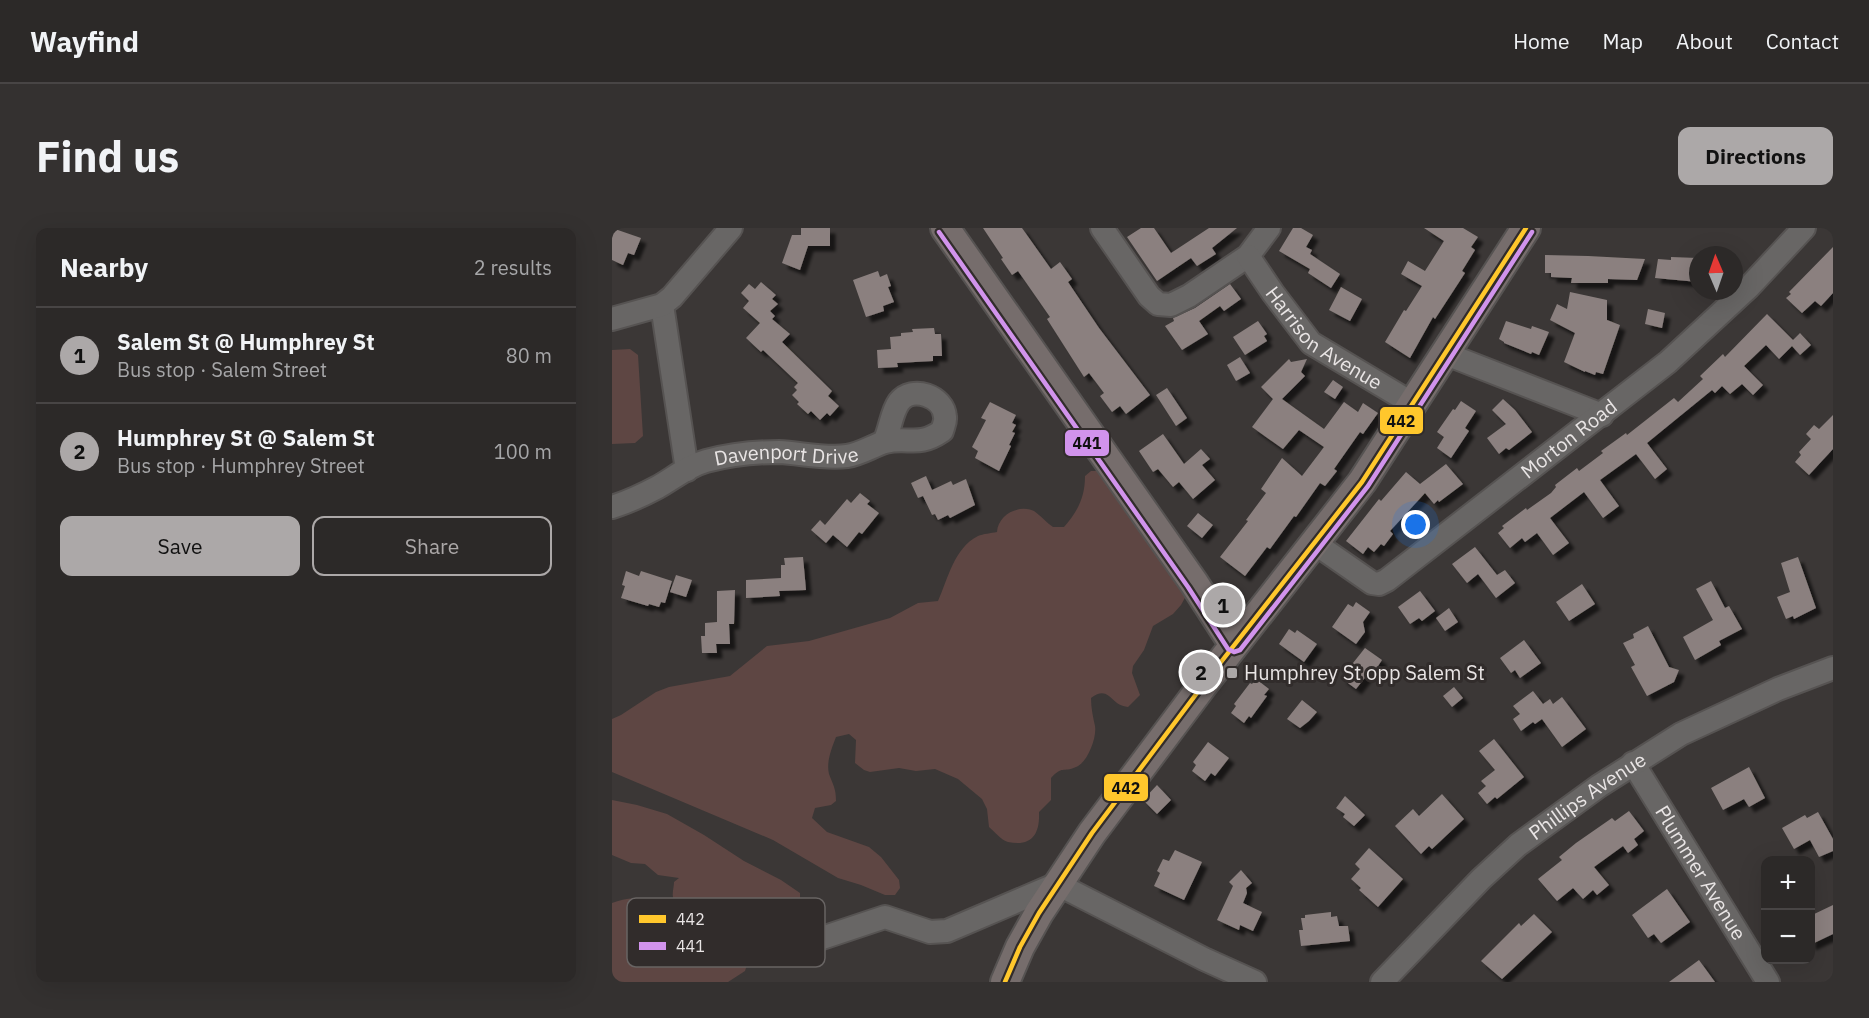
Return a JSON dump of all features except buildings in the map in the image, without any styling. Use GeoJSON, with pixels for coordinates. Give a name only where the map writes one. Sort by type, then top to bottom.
{"type":"FeatureCollection","features":[{"type":"Feature","properties":{"kind":"main road"},"geometry":{"type":"LineString","coordinates":[[945,228],[1183,567],[1234,645]]}},
{"type":"Feature","properties":{"kind":"main road"},"geometry":{"type":"LineString","coordinates":[[1005,982],[1020,947],[1057,884],[1092,833],[1313,542],[1362,482],[1526,228]]}},
{"type":"Feature","properties":{"kind":"street"},"geometry":{"type":"LineString","coordinates":[[612,319],[662,305],[672,297],[731,228]]}},
{"type":"Feature","properties":{"kind":"street"},"geometry":{"type":"LineString","coordinates":[[1102,228],[1149,296],[1158,304],[1170,305],[1189,296],[1248,256],[1269,228]]}},
{"type":"Feature","properties":{"kind":"street","name":"Morton Road"},"geometry":{"type":"LineString","coordinates":[[1313,542],[1372,583],[1379,584],[1417,558],[1668,362],[1749,287],[1804,228]]}},
{"type":"Feature","properties":{"kind":"street","name":"Harrison Avenue"},"geometry":{"type":"LineString","coordinates":[[1248,256],[1311,343],[1413,404]]}},
{"type":"Feature","properties":{"kind":"street","name":"Davenport Drive"},"geometry":{"type":"LineString","coordinates":[[662,305],[687,470]]}},
{"type":"Feature","properties":{"kind":"street"},"geometry":{"type":"LineString","coordinates":[[1446,354],[1602,415]]}},
{"type":"Feature","properties":{"kind":"street","name":"Davenport Drive"},"geometry":{"type":"LineString","coordinates":[[612,507],[658,487],[705,462],[752,453],[779,452],[829,457],[848,456],[872,449],[884,442]]}},
{"type":"Feature","properties":{"kind":"street","name":"Phillips Avenue"},"geometry":{"type":"LineString","coordinates":[[1382,982],[1481,879],[1518,845],[1571,806],[1681,734],[1778,689],[1833,668]]}},
{"type":"Feature","properties":{"kind":"street","name":"Plummer Avenue"},"geometry":{"type":"LineString","coordinates":[[1633,764],[1768,982]]}},
{"type":"Feature","properties":{"kind":"street"},"geometry":{"type":"LineString","coordinates":[[825,937],[885,917],[930,932],[947,931],[1057,884],[1204,959],[1255,982]]}},
{"type":"Feature","properties":{"kind":"shaded area"},"geometry":{"type":"Polygon","coordinates":[[[630,349],[638,355],[643,436],[635,443],[612,444],[612,350],[630,349]]]}},
{"type":"Feature","properties":{"kind":"shaded area"},"geometry":{"type":"Polygon","coordinates":[[[1091,471],[1103,471],[1187,594],[1173,614],[1153,626],[1144,650],[1133,666],[1132,673],[1140,695],[1128,707],[1122,706],[1102,693],[1091,698],[1095,731],[1090,750],[1080,765],[1060,770],[1051,778],[1051,800],[1039,812],[1038,827],[1029,841],[1008,842],[1000,837],[989,827],[987,809],[982,799],[958,779],[935,769],[916,771],[899,768],[870,772],[864,770],[855,763],[856,740],[849,734],[836,737],[828,764],[836,801],[831,805],[815,808],[812,818],[827,832],[869,847],[881,857],[899,880],[900,888],[895,895],[885,895],[838,878],[773,840],[612,772],[612,719],[656,692],[669,687],[730,676],[767,646],[809,641],[890,618],[918,603],[938,601],[957,556],[963,548],[978,536],[997,532],[1001,521],[1010,512],[1028,509],[1034,511],[1053,527],[1064,527],[1080,503],[1085,476],[1091,471]]]}},
{"type":"Feature","properties":{"kind":"shaded area"},"geometry":{"type":"Polygon","coordinates":[[[612,800],[667,814],[744,861],[781,880],[800,893],[800,898],[674,898],[674,882],[679,878],[658,875],[645,864],[631,863],[612,855],[612,800]]]}},
{"type":"Feature","properties":{"kind":"shaded area"},"geometry":{"type":"Polygon","coordinates":[[[627,899],[627,967],[746,967],[745,971],[728,982],[612,982],[612,903],[627,899]]]}},
{"type":"Feature","properties":{"kind":"transit line","name":"442"},"geometry":{"type":"LineString","coordinates":[[1005,982],[1020,947],[1039,913],[1092,833],[1203,685],[1362,482],[1526,228]]}},
{"type":"Feature","properties":{"kind":"transit line","name":"441"},"geometry":{"type":"LineString","coordinates":[[939,232],[1188,587],[1228,649],[1234,652],[1240,650],[1368,486],[1532,232]]}},
{"type":"Feature","properties":{"kind":"place","name":"Salem St @ Humphrey St"},"geometry":{"type":"Point","coordinates":[1223,605]}},
{"type":"Feature","properties":{"kind":"place","name":"Humphrey St @ Salem St"},"geometry":{"type":"Point","coordinates":[1201,672]}},
{"type":"Feature","properties":{"kind":"place","name":"Humphrey St opp Salem St"},"geometry":{"type":"Point","coordinates":[1232,673]}}]}
